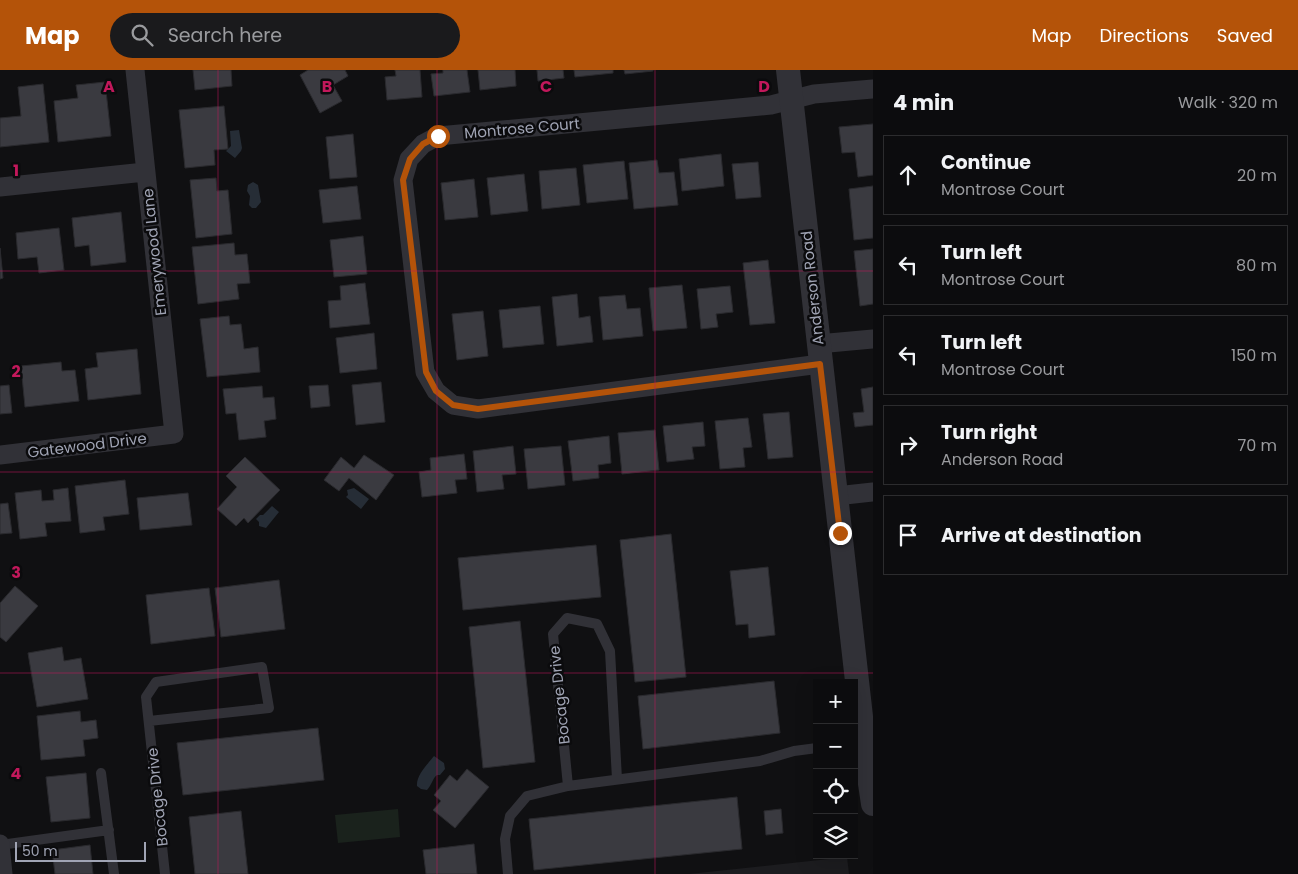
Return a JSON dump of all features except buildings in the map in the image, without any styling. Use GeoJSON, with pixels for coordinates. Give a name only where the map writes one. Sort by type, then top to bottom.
{"type":"FeatureCollection","features":[{"type":"Feature","properties":{"kind":"street","name":"Emerywood Lane"},"geometry":{"type":"LineString","coordinates":[[135,70],[174,434]]}},
{"type":"Feature","properties":{"kind":"street","name":"Anderson Road"},"geometry":{"type":"LineString","coordinates":[[788,70],[836,496],[859,744],[873,804]]}},
{"type":"Feature","properties":{"kind":"street","name":"Montrose Court"},"geometry":{"type":"LineString","coordinates":[[873,89],[814,94],[770,105],[438,136],[423,144],[410,159],[403,180],[426,372],[436,391],[453,405],[478,409],[819,354],[873,339]]}},
{"type":"Feature","properties":{"kind":"street"},"geometry":{"type":"LineString","coordinates":[[0,187],[145,172]]}},
{"type":"Feature","properties":{"kind":"street","name":"Gatewood Drive"},"geometry":{"type":"LineString","coordinates":[[0,455],[174,434]]}},
{"type":"Feature","properties":{"kind":"street"},"geometry":{"type":"LineString","coordinates":[[836,496],[873,492]]}},
{"type":"Feature","properties":{"kind":"street"},"geometry":{"type":"LineString","coordinates":[[0,845],[4,874]]}},
{"type":"Feature","properties":{"kind":"lane","name":"Bocage Drive"},"geometry":{"type":"LineString","coordinates":[[568,786],[553,634],[567,618],[597,624],[610,651],[617,779]]}},
{"type":"Feature","properties":{"kind":"lane","name":"Bocage Drive"},"geometry":{"type":"LineString","coordinates":[[149,721],[269,708],[262,667],[156,682],[146,697],[165,874]]}},
{"type":"Feature","properties":{"kind":"lane"},"geometry":{"type":"LineString","coordinates":[[508,874],[505,839],[510,816],[527,796],[568,786],[760,761],[794,751],[813,749]]}},
{"type":"Feature","properties":{"kind":"lane"},"geometry":{"type":"LineString","coordinates":[[101,773],[114,874]]}},
{"type":"Feature","properties":{"kind":"lane"},"geometry":{"type":"LineString","coordinates":[[0,845],[108,830]]}},
{"type":"Feature","properties":{"kind":"shaded area"},"geometry":{"type":"Polygon","coordinates":[[[239,130],[242,148],[235,158],[226,151],[231,146],[230,131],[239,130]]]}},
{"type":"Feature","properties":{"kind":"shaded area"},"geometry":{"type":"Polygon","coordinates":[[[253,182],[258,185],[261,202],[256,208],[252,208],[249,205],[250,196],[247,191],[248,185],[253,182]]]}},
{"type":"Feature","properties":{"kind":"shaded area"},"geometry":{"type":"Polygon","coordinates":[[[354,488],[369,499],[361,509],[346,497],[348,495],[347,490],[354,488]]]}},
{"type":"Feature","properties":{"kind":"shaded area"},"geometry":{"type":"Polygon","coordinates":[[[272,506],[279,512],[266,528],[259,526],[259,522],[256,519],[272,506]]]}},
{"type":"Feature","properties":{"kind":"shaded area"},"geometry":{"type":"Polygon","coordinates":[[[434,756],[444,763],[445,769],[440,775],[435,777],[427,790],[421,789],[417,786],[418,778],[434,756]]]}},
{"type":"Feature","properties":{"kind":"shaded area"},"geometry":{"type":"Polygon","coordinates":[[[398,809],[400,837],[338,843],[335,815],[398,809]]]}},
{"type":"Feature","properties":{"kind":"shaded area"},"geometry":{"type":"Polygon","coordinates":[[[828,859],[847,859],[849,874],[689,874],[828,859]]]}},
{"type":"Feature","properties":{"kind":"route"},"geometry":{"type":"LineString","coordinates":[[438,136],[423,144],[410,159],[403,180],[426,372],[436,391],[453,405],[478,409],[820,364],[840,533]]}}]}
